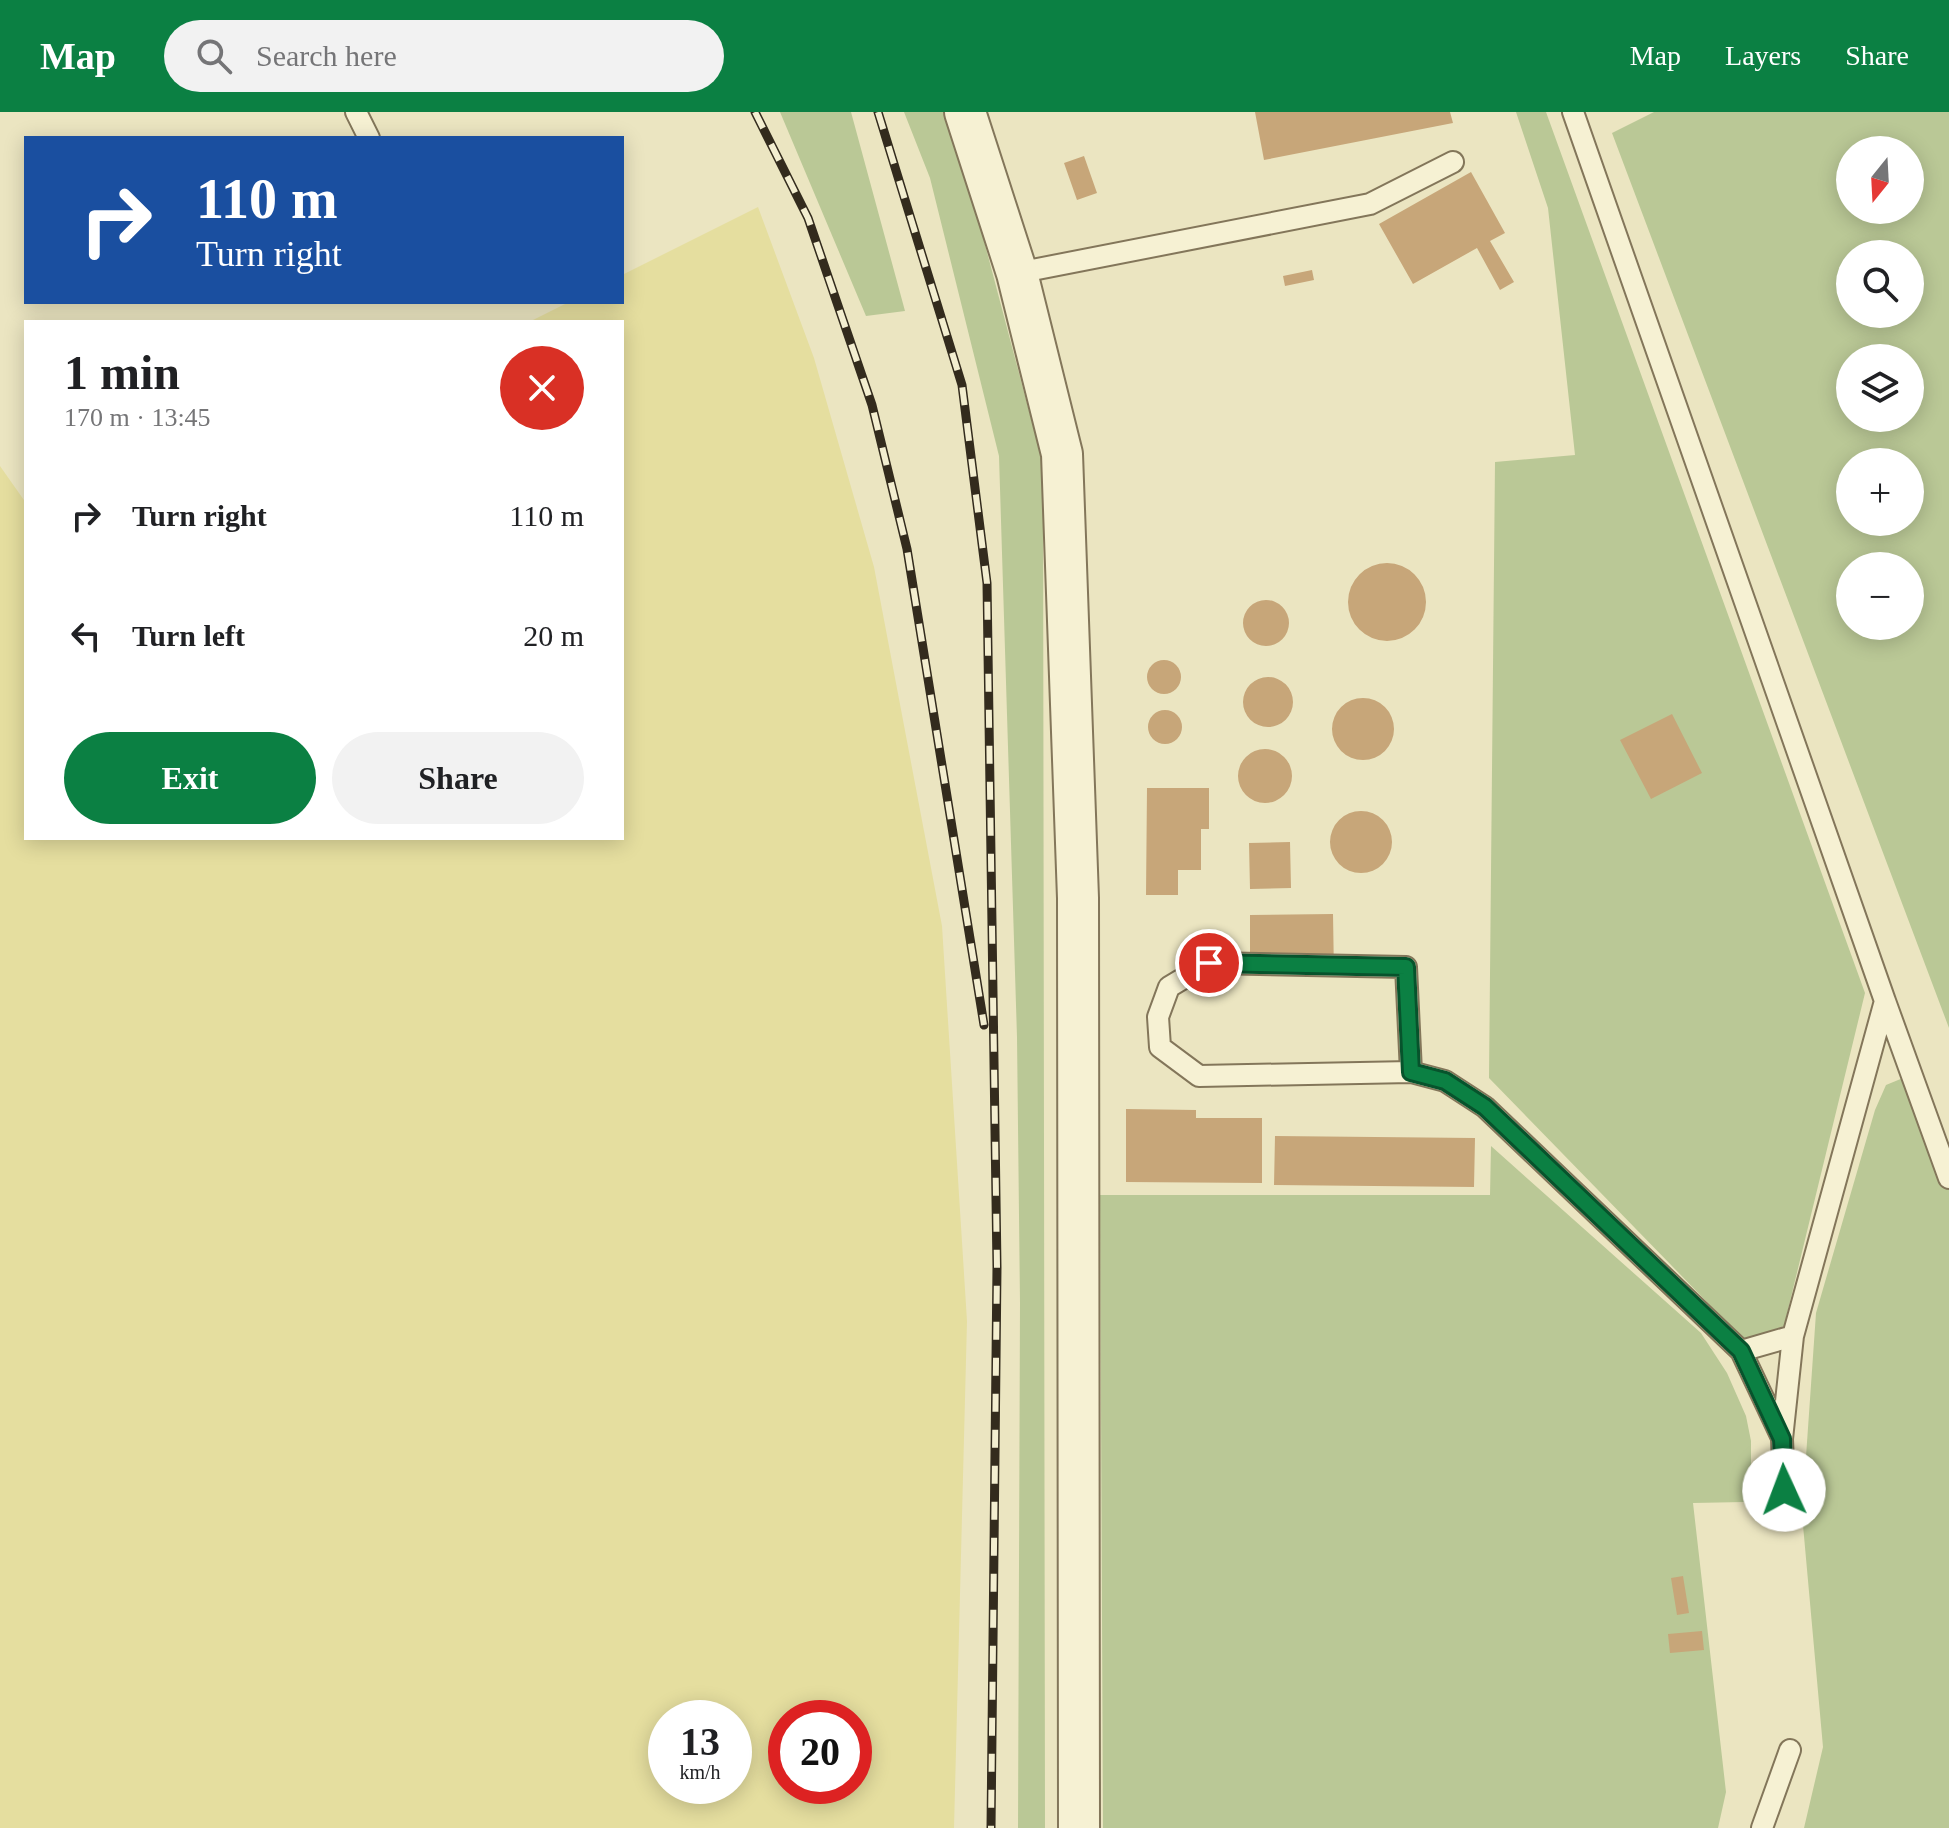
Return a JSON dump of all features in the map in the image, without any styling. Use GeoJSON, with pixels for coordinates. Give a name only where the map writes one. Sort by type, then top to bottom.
{"type":"FeatureCollection","features":[{"type":"Feature","properties":{"kind":"street"},"geometry":{"type":"LineString","coordinates":[[965,112],[1017,273],[1062,454],[1078,898],[1079,1828]]}},
{"type":"Feature","properties":{"kind":"lane"},"geometry":{"type":"LineString","coordinates":[[356,112],[368,136]]}},
{"type":"Feature","properties":{"kind":"lane"},"geometry":{"type":"LineString","coordinates":[[1573,112],[1949,1178]]}},
{"type":"Feature","properties":{"kind":"lane"},"geometry":{"type":"LineString","coordinates":[[1017,273],[1370,204],[1453,162]]}},
{"type":"Feature","properties":{"kind":"lane"},"geometry":{"type":"LineString","coordinates":[[1411,1072],[1406,967],[1209,963],[1169,987],[1158,1017],[1160,1047],[1199,1076],[1411,1072],[1445,1081],[1485,1107],[1741,1351],[1782,1439]]}},
{"type":"Feature","properties":{"kind":"lane"},"geometry":{"type":"LineString","coordinates":[[1785,1515],[1782,1439],[1793,1336],[1885,1001]]}},
{"type":"Feature","properties":{"kind":"lane"},"geometry":{"type":"LineString","coordinates":[[1741,1351],[1793,1336]]}},
{"type":"Feature","properties":{"kind":"lane"},"geometry":{"type":"LineString","coordinates":[[1762,1828],[1790,1750]]}},
{"type":"Feature","properties":{"kind":"green space"},"geometry":{"type":"Polygon","coordinates":[[[780,112],[851,112],[905,311],[866,316],[780,112]]]}},
{"type":"Feature","properties":{"kind":"green space"},"geometry":{"type":"Polygon","coordinates":[[[904,112],[943,112],[978,218],[1043,464],[1045,1828],[1018,1828],[1020,1303],[1017,1037],[999,456],[930,178],[904,112]]]}},
{"type":"Feature","properties":{"kind":"green space"},"geometry":{"type":"Polygon","coordinates":[[[1516,112],[1546,112],[1865,993],[1784,1326],[1745,1341],[1489,1078],[1495,462],[1575,455],[1548,208],[1516,112]]]}},
{"type":"Feature","properties":{"kind":"green space"},"geometry":{"type":"Polygon","coordinates":[[[1654,112],[1949,112],[1949,1028],[1612,133],[1654,112]]]}},
{"type":"Feature","properties":{"kind":"green space"},"geometry":{"type":"Polygon","coordinates":[[[1903,1078],[1949,1175],[1949,1828],[1804,1828],[1823,1747],[1802,1514],[1816,1313],[1875,1110],[1886,1085],[1903,1078]]]}},
{"type":"Feature","properties":{"kind":"green space"},"geometry":{"type":"Polygon","coordinates":[[[1491,1146],[1701,1333],[1727,1373],[1746,1416],[1751,1441],[1751,1467],[1744,1502],[1693,1503],[1726,1792],[1718,1828],[1103,1828],[1100,1195],[1490,1195],[1491,1146]]]}},
{"type":"Feature","properties":{"kind":"sand"},"geometry":{"type":"Polygon","coordinates":[[[758,207],[814,358],[874,567],[942,926],[967,1321],[954,1828],[0,1828],[0,466],[24,500],[24,840],[624,840],[624,320],[533,320],[565,304],[624,304],[624,274],[758,207]]]}},
{"type":"Feature","properties":{"kind":"building"},"geometry":{"type":"Polygon","coordinates":[[[1255,112],[1450,112],[1453,123],[1264,160],[1255,112]]]}},
{"type":"Feature","properties":{"kind":"building"},"geometry":{"type":"Polygon","coordinates":[[[1084,156],[1097,193],[1077,200],[1064,163],[1084,156]]]}},
{"type":"Feature","properties":{"kind":"building"},"geometry":{"type":"Polygon","coordinates":[[[1471,172],[1505,233],[1490,241],[1514,282],[1500,290],[1477,248],[1413,284],[1379,224],[1471,172]]]}},
{"type":"Feature","properties":{"kind":"building"},"geometry":{"type":"Polygon","coordinates":[[[1312,270],[1314,280],[1285,286],[1283,276],[1312,270]]]}},
{"type":"Feature","properties":{"kind":"building"},"geometry":{"type":"Polygon","coordinates":[[[1387,563],[1402,566],[1415,574],[1423,587],[1426,602],[1423,617],[1415,630],[1402,638],[1387,641],[1372,638],[1359,630],[1351,617],[1348,602],[1351,587],[1359,574],[1372,566],[1387,563]]]}},
{"type":"Feature","properties":{"kind":"building"},"geometry":{"type":"Polygon","coordinates":[[[1266,600],[1283,606],[1289,623],[1283,640],[1266,646],[1249,640],[1243,623],[1249,606],[1266,600]]]}},
{"type":"Feature","properties":{"kind":"building"},"geometry":{"type":"Polygon","coordinates":[[[1164,660],[1176,665],[1181,677],[1176,689],[1164,694],[1152,689],[1147,677],[1152,665],[1164,660]]]}},
{"type":"Feature","properties":{"kind":"building"},"geometry":{"type":"Polygon","coordinates":[[[1268,677],[1286,684],[1293,702],[1286,720],[1268,727],[1250,720],[1243,702],[1250,684],[1268,677]]]}},
{"type":"Feature","properties":{"kind":"building"},"geometry":{"type":"Polygon","coordinates":[[[1363,698],[1375,700],[1385,707],[1392,717],[1392,741],[1385,751],[1375,758],[1363,760],[1351,758],[1341,751],[1334,741],[1332,729],[1334,717],[1341,707],[1351,700],[1363,698]]]}},
{"type":"Feature","properties":{"kind":"building"},"geometry":{"type":"Polygon","coordinates":[[[1165,710],[1177,715],[1182,727],[1177,739],[1165,744],[1153,739],[1148,727],[1153,715],[1165,710]]]}},
{"type":"Feature","properties":{"kind":"building"},"geometry":{"type":"Polygon","coordinates":[[[1672,714],[1702,773],[1651,799],[1620,740],[1672,714]]]}},
{"type":"Feature","properties":{"kind":"building"},"geometry":{"type":"Polygon","coordinates":[[[1265,749],[1284,757],[1292,776],[1284,795],[1265,803],[1246,795],[1238,776],[1246,757],[1265,749]]]}},
{"type":"Feature","properties":{"kind":"building"},"geometry":{"type":"Polygon","coordinates":[[[1147,788],[1209,788],[1209,829],[1201,829],[1201,870],[1178,870],[1178,895],[1146,895],[1147,788]]]}},
{"type":"Feature","properties":{"kind":"building"},"geometry":{"type":"Polygon","coordinates":[[[1355,811],[1367,811],[1383,820],[1390,830],[1390,854],[1383,864],[1367,873],[1355,873],[1335,859],[1330,848],[1330,836],[1344,816],[1355,811]]]}},
{"type":"Feature","properties":{"kind":"building"},"geometry":{"type":"Polygon","coordinates":[[[1290,842],[1291,888],[1250,889],[1249,843],[1290,842]]]}},
{"type":"Feature","properties":{"kind":"building"},"geometry":{"type":"Polygon","coordinates":[[[1333,914],[1334,975],[1250,975],[1250,915],[1333,914]]]}},
{"type":"Feature","properties":{"kind":"building"},"geometry":{"type":"Polygon","coordinates":[[[1126,1109],[1196,1110],[1196,1118],[1262,1118],[1262,1183],[1126,1182],[1126,1109]]]}},
{"type":"Feature","properties":{"kind":"building"},"geometry":{"type":"Polygon","coordinates":[[[1275,1136],[1475,1138],[1474,1187],[1274,1185],[1275,1136]]]}},
{"type":"Feature","properties":{"kind":"building"},"geometry":{"type":"Polygon","coordinates":[[[1683,1576],[1689,1613],[1677,1615],[1671,1578],[1683,1576]]]}},
{"type":"Feature","properties":{"kind":"building"},"geometry":{"type":"Polygon","coordinates":[[[1702,1631],[1704,1650],[1670,1653],[1668,1634],[1702,1631]]]}},
{"type":"Feature","properties":{"kind":"railway"},"geometry":{"type":"LineString","coordinates":[[755,112],[808,218],[872,405],[907,549],[984,1025]]}},
{"type":"Feature","properties":{"kind":"railway"},"geometry":{"type":"LineString","coordinates":[[878,112],[962,385],[987,583],[997,1267],[991,1828]]}},
{"type":"Feature","properties":{"kind":"route"},"geometry":{"type":"LineString","coordinates":[[1209,963],[1406,967],[1411,1072],[1445,1081],[1485,1107],[1741,1351],[1782,1439],[1784,1490]]}}]}
